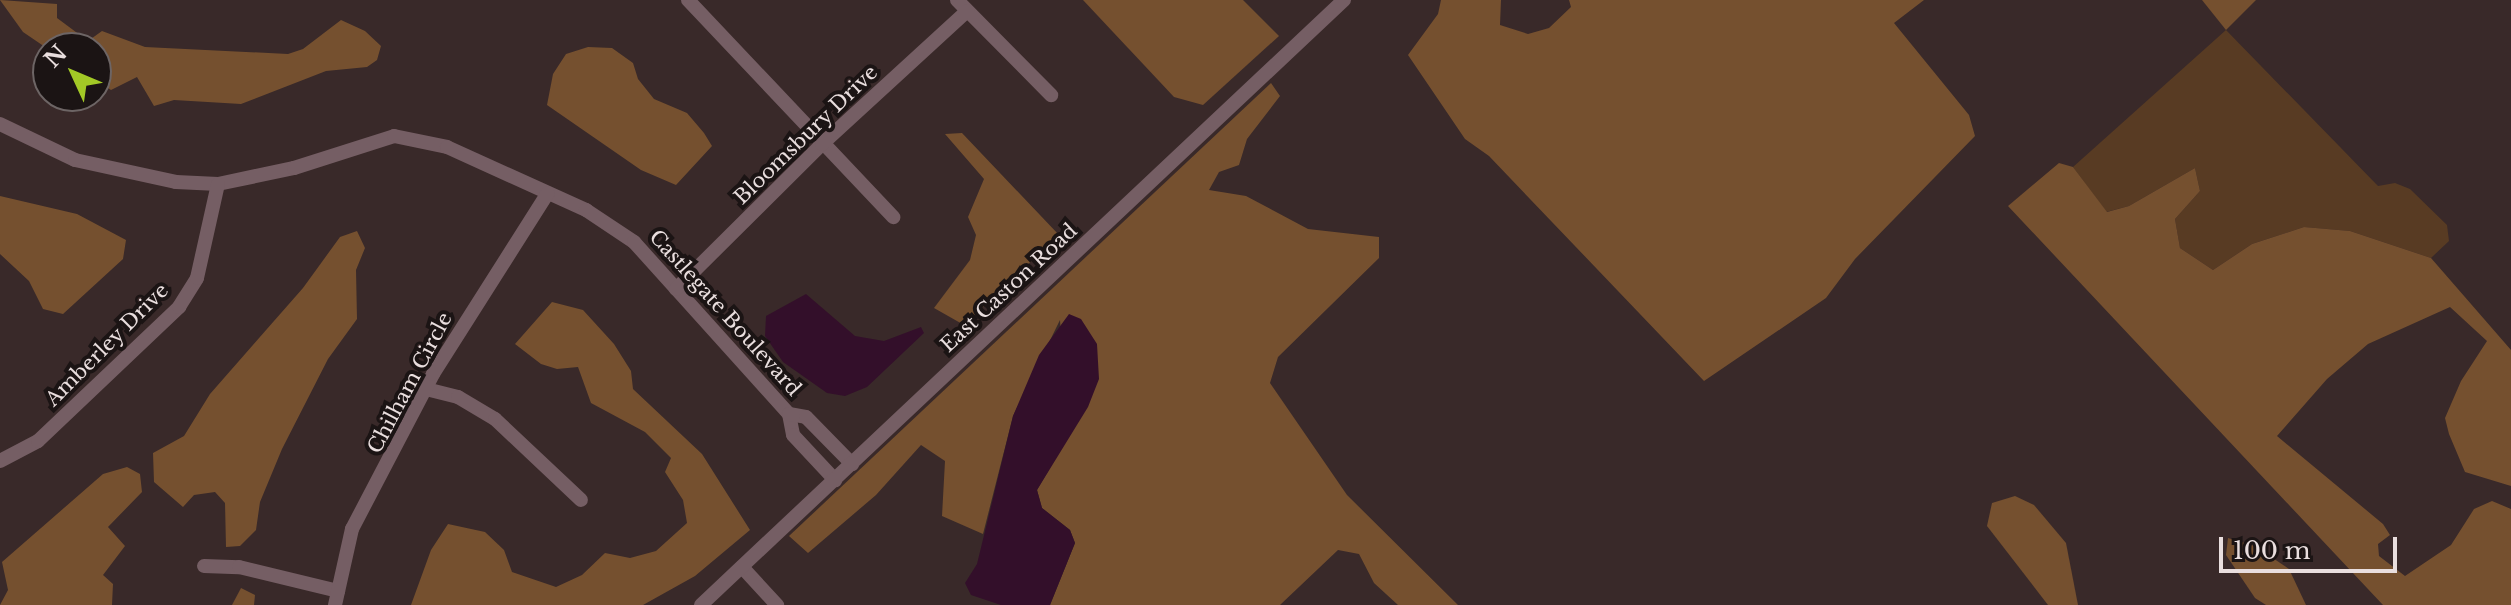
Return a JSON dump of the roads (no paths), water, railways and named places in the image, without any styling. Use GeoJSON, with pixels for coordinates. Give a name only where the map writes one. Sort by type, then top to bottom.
{"type":"FeatureCollection","features":[{"type":"Feature","properties":{"kind":"street"},"geometry":{"type":"LineString","coordinates":[[688,0],[893,217]]}},
{"type":"Feature","properties":{"kind":"street","name":"East Caston Road"},"geometry":{"type":"LineString","coordinates":[[701,605],[1344,0]]}},
{"type":"Feature","properties":{"kind":"street"},"geometry":{"type":"LineString","coordinates":[[962,6],[1051,95]]}},
{"type":"Feature","properties":{"kind":"street","name":"Bloomsbury Drive"},"geometry":{"type":"LineString","coordinates":[[676,289],[962,6]]}},
{"type":"Feature","properties":{"kind":"street","name":"Castlegate Boulevard"},"geometry":{"type":"LineString","coordinates":[[0,124],[42,148],[120,172],[218,184],[294,168],[394,136],[447,147],[548,193],[634,242],[789,414],[793,435],[835,480]]}},
{"type":"Feature","properties":{"kind":"street","name":"Amberley Drive"},"geometry":{"type":"LineString","coordinates":[[0,461],[38,441],[179,307],[197,278],[218,184]]}},
{"type":"Feature","properties":{"kind":"street","name":"Chilham Circle"},"geometry":{"type":"LineString","coordinates":[[337,598],[352,529],[426,389],[548,193]]}},
{"type":"Feature","properties":{"kind":"street"},"geometry":{"type":"LineString","coordinates":[[426,389],[458,397],[495,419],[581,500]]}},
{"type":"Feature","properties":{"kind":"street","name":"Castlegate Boulevard"},"geometry":{"type":"LineString","coordinates":[[789,414],[806,417],[852,464]]}},
{"type":"Feature","properties":{"kind":"street"},"geometry":{"type":"LineString","coordinates":[[204,566],[239,567],[337,598]]}},
{"type":"Feature","properties":{"kind":"street"},"geometry":{"type":"LineString","coordinates":[[742,567],[777,605]]}}]}
